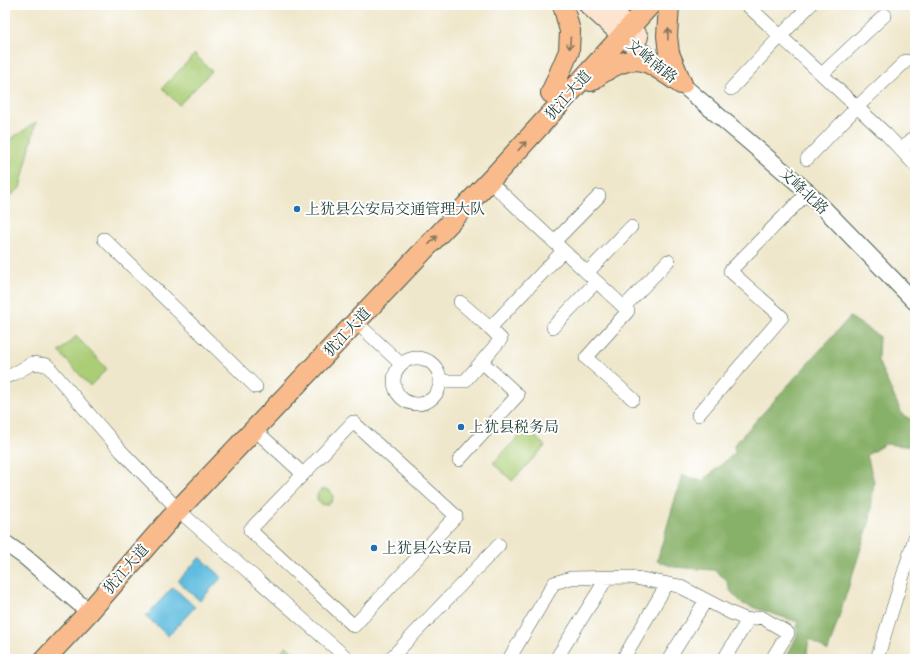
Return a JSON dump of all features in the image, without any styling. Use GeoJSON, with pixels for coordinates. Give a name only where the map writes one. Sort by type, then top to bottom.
{"type":"FeatureCollection","features":[{"type":"Feature","properties":{"kind":"main road"},"geometry":{"type":"LineString","coordinates":[[555,99],[569,52],[570,31],[563,5]]}},
{"type":"Feature","properties":{"kind":"main road","name":"文峰南路"},"geometry":{"type":"LineString","coordinates":[[588,5],[620,20],[683,85]]}},
{"type":"Feature","properties":{"kind":"main road","name":"犹江大道"},"geometry":{"type":"LineString","coordinates":[[174,506],[254,430],[489,181],[620,20],[650,5]]}},
{"type":"Feature","properties":{"kind":"main road"},"geometry":{"type":"LineString","coordinates":[[669,5],[667,36],[669,53],[683,85]]}},
{"type":"Feature","properties":{"kind":"main road"},"geometry":{"type":"LineString","coordinates":[[555,99],[612,67],[630,60],[645,62],[683,85]]}},
{"type":"Feature","properties":{"kind":"main road","name":"犹江大道"},"geometry":{"type":"LineString","coordinates":[[45,659],[85,608],[174,506],[485,166],[555,99]]}},
{"type":"Feature","properties":{"kind":"main road","name":"犹江大道"},"geometry":{"type":"LineString","coordinates":[[29,659],[85,608]]}},
{"type":"Feature","properties":{"kind":"street"},"geometry":{"type":"LineString","coordinates":[[747,5],[886,134],[915,165]]}},
{"type":"Feature","properties":{"kind":"street"},"geometry":{"type":"LineString","coordinates":[[731,89],[810,5]]}},
{"type":"Feature","properties":{"kind":"street"},"geometry":{"type":"LineString","coordinates":[[822,74],[885,15]]}},
{"type":"Feature","properties":{"kind":"street"},"geometry":{"type":"LineString","coordinates":[[807,159],[857,107],[906,61]]}},
{"type":"Feature","properties":{"kind":"street","name":"文峰北路"},"geometry":{"type":"LineString","coordinates":[[683,85],[808,192],[915,302]]}},
{"type":"Feature","properties":{"kind":"street"},"geometry":{"type":"LineString","coordinates":[[901,150],[915,136]]}},
{"type":"Feature","properties":{"kind":"street"},"geometry":{"type":"LineString","coordinates":[[489,181],[628,311],[586,358],[632,399]]}},
{"type":"Feature","properties":{"kind":"street"},"geometry":{"type":"LineString","coordinates":[[698,414],[782,317],[730,271],[808,192]]}},
{"type":"Feature","properties":{"kind":"street"},"geometry":{"type":"LineString","coordinates":[[490,328],[599,196]]}},
{"type":"Feature","properties":{"kind":"street"},"geometry":{"type":"LineString","coordinates":[[553,327],[631,227]]}},
{"type":"Feature","properties":{"kind":"street"},"geometry":{"type":"LineString","coordinates":[[104,239],[256,387]]}},
{"type":"Feature","properties":{"kind":"street"},"geometry":{"type":"LineString","coordinates":[[624,307],[668,261]]}},
{"type":"Feature","properties":{"kind":"street"},"geometry":{"type":"LineString","coordinates":[[440,381],[465,381],[501,339],[460,302]]}},
{"type":"Feature","properties":{"kind":"street"},"geometry":{"type":"LineString","coordinates":[[356,322],[401,364]]}},
{"type":"Feature","properties":{"kind":"street"},"geometry":{"type":"LineString","coordinates":[[416,358],[428,361],[437,369],[440,381],[438,393],[429,401],[420,405],[410,404],[402,399],[394,387],[395,373],[401,364],[405,361],[416,358]]}},
{"type":"Feature","properties":{"kind":"street"},"geometry":{"type":"LineString","coordinates":[[460,460],[518,395],[482,362]]}},
{"type":"Feature","properties":{"kind":"street"},"geometry":{"type":"LineString","coordinates":[[5,377],[12,375],[33,363],[46,365],[121,451],[174,506],[348,659]]}},
{"type":"Feature","properties":{"kind":"street"},"geometry":{"type":"LineString","coordinates":[[352,422],[456,516],[354,626],[250,530],[303,474],[352,422]]}},
{"type":"Feature","properties":{"kind":"street"},"geometry":{"type":"LineString","coordinates":[[254,430],[303,474]]}},
{"type":"Feature","properties":{"kind":"street"},"geometry":{"type":"LineString","coordinates":[[877,659],[915,537]]}},
{"type":"Feature","properties":{"kind":"street"},"geometry":{"type":"LineString","coordinates":[[5,543],[25,557],[85,608]]}},
{"type":"Feature","properties":{"kind":"street"},"geometry":{"type":"LineString","coordinates":[[390,659],[499,545]]}},
{"type":"Feature","properties":{"kind":"street"},"geometry":{"type":"LineString","coordinates":[[509,659],[554,583],[571,578],[630,577],[679,586],[748,620],[761,617],[788,633],[772,659]]}},
{"type":"Feature","properties":{"kind":"street"},"geometry":{"type":"LineString","coordinates":[[556,659],[606,578]]}},
{"type":"Feature","properties":{"kind":"street"},"geometry":{"type":"LineString","coordinates":[[623,659],[667,584]]}},
{"type":"Feature","properties":{"kind":"street"},"geometry":{"type":"LineString","coordinates":[[669,659],[706,600]]}},
{"type":"Feature","properties":{"kind":"street"},"geometry":{"type":"LineString","coordinates":[[724,659],[748,620]]}},
{"type":"Feature","properties":{"kind":"green space"},"geometry":{"type":"Polygon","coordinates":[[[195,54],[212,71],[179,105],[162,88],[195,54]]]}},
{"type":"Feature","properties":{"kind":"green space"},"geometry":{"type":"Polygon","coordinates":[[[36,122],[20,188],[5,200],[5,143],[36,122]]]}},
{"type":"Feature","properties":{"kind":"green space"},"geometry":{"type":"Polygon","coordinates":[[[850,317],[879,336],[878,361],[902,414],[915,422],[915,447],[885,444],[867,455],[874,482],[870,520],[828,651],[809,639],[806,659],[786,659],[797,635],[798,622],[743,604],[731,592],[726,579],[714,570],[674,567],[657,561],[682,475],[702,481],[735,453],[734,445],[850,317]]]}},
{"type":"Feature","properties":{"kind":"green space"},"geometry":{"type":"Polygon","coordinates":[[[76,336],[107,369],[90,386],[59,352],[76,336]]]}},
{"type":"Feature","properties":{"kind":"green space"},"geometry":{"type":"Polygon","coordinates":[[[527,428],[545,446],[512,481],[493,463],[527,428]]]}},
{"type":"Feature","properties":{"kind":"green space"},"geometry":{"type":"Polygon","coordinates":[[[325,489],[332,494],[333,497],[328,504],[325,505],[318,500],[317,497],[322,490],[325,489]]]}},
{"type":"Feature","properties":{"kind":"green space"},"geometry":{"type":"Polygon","coordinates":[[[286,646],[301,659],[274,659],[286,646]]]}},
{"type":"Feature","properties":{"kind":"water"},"geometry":{"type":"Polygon","coordinates":[[[200,557],[222,577],[200,601],[178,581],[200,557]]]}},
{"type":"Feature","properties":{"kind":"water"},"geometry":{"type":"Polygon","coordinates":[[[173,587],[195,607],[168,636],[146,616],[173,587]]]}},
{"type":"Feature","properties":{"kind":"place","name":"上犹县公安局交通管理大队"},"geometry":{"type":"Point","coordinates":[297,209]}},
{"type":"Feature","properties":{"kind":"place","name":"上犹县税务局"},"geometry":{"type":"Point","coordinates":[461,427]}},
{"type":"Feature","properties":{"kind":"place","name":"上犹县公安局"},"geometry":{"type":"Point","coordinates":[374,548]}}]}
